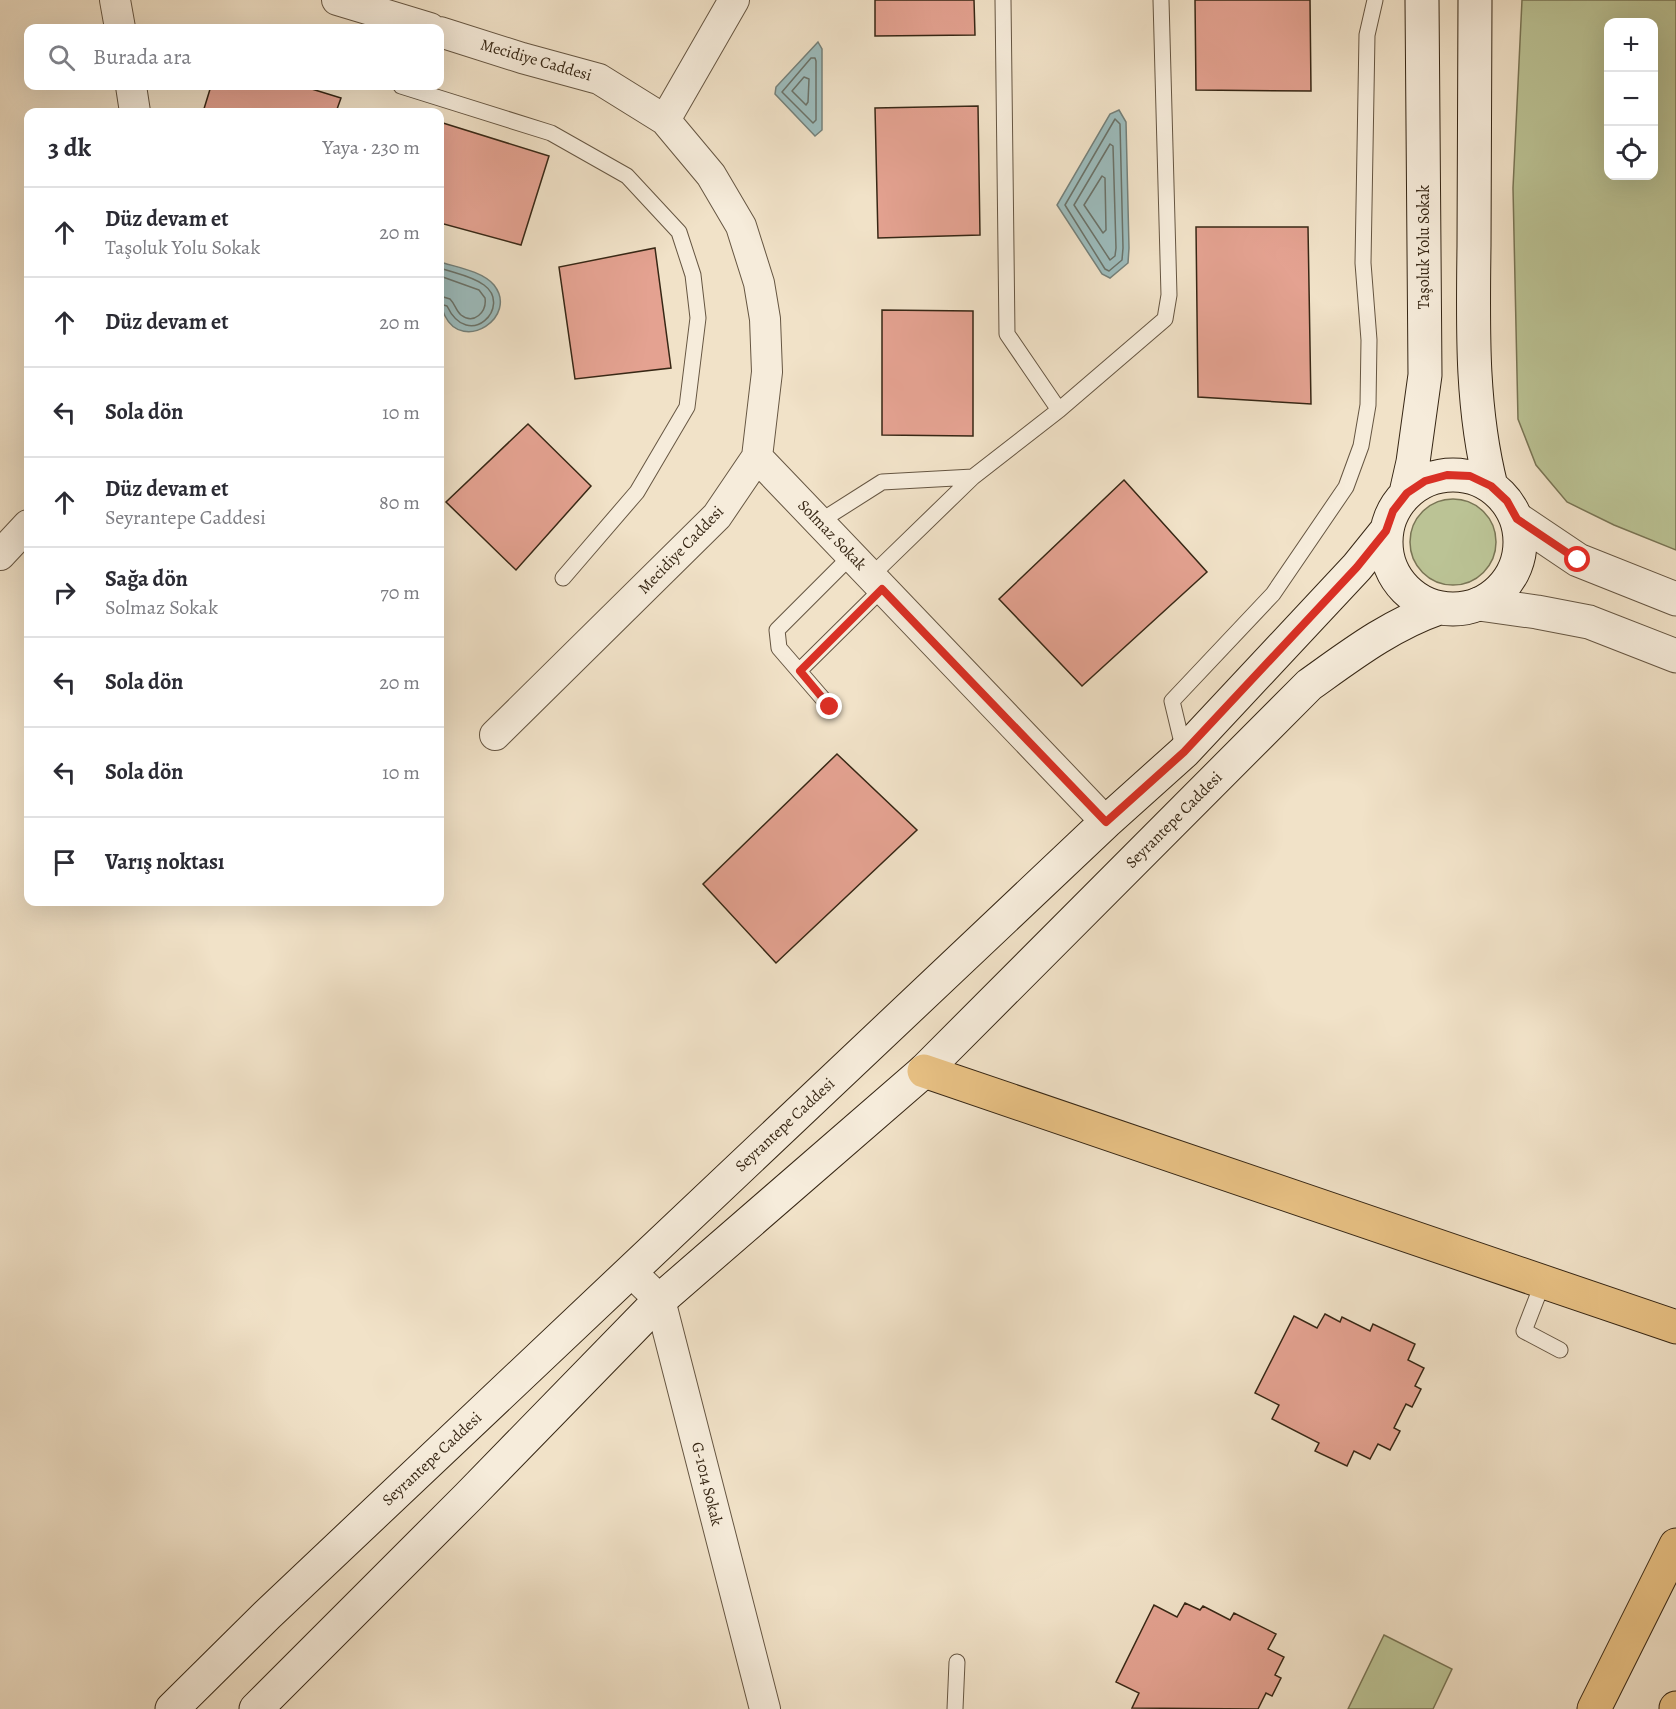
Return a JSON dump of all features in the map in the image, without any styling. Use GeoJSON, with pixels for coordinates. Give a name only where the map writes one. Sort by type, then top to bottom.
{"type":"FeatureCollection","features":[{"type":"Feature","properties":{"kind":"main road","name":"Taşoluk Yolu Sokak"},"geometry":{"type":"LineString","coordinates":[[1407,493],[1425,375],[1422,0]]}},
{"type":"Feature","properties":{"kind":"main road"},"geometry":{"type":"LineString","coordinates":[[1474,0],[1473,346],[1477,415],[1483,455],[1491,486]]}},
{"type":"Feature","properties":{"kind":"main road"},"geometry":{"type":"LineString","coordinates":[[1447,475],[1470,476],[1491,486],[1507,501],[1517,519],[1521,539],[1519,560],[1510,578],[1497,594],[1479,604],[1459,610],[1438,608],[1419,601],[1403,588],[1397,579],[1386,551],[1386,531],[1393,511],[1407,493],[1425,481],[1447,475]]}},
{"type":"Feature","properties":{"kind":"main road"},"geometry":{"type":"LineString","coordinates":[[1517,519],[1578,560],[1676,599]]}},
{"type":"Feature","properties":{"kind":"main road","name":"Seyrantepe Caddesi"},"geometry":{"type":"LineString","coordinates":[[172,1709],[267,1615],[630,1270],[1106,822],[1184,752],[1357,567],[1386,531]]}},
{"type":"Feature","properties":{"kind":"main road"},"geometry":{"type":"LineString","coordinates":[[1479,604],[1589,622],[1676,656]]}},
{"type":"Feature","properties":{"kind":"main road","name":"Seyrantepe Caddesi"},"geometry":{"type":"LineString","coordinates":[[256,1709],[468,1497],[660,1300],[924,1071],[1309,685],[1379,636],[1413,617],[1438,608]]}},
{"type":"Feature","properties":{"kind":"main road"},"geometry":{"type":"LineString","coordinates":[[924,1071],[1676,1327]]}},
{"type":"Feature","properties":{"kind":"main road"},"geometry":{"type":"LineString","coordinates":[[1594,1709],[1676,1545]]}},
{"type":"Feature","properties":{"kind":"street"},"geometry":{"type":"LineString","coordinates":[[115,0],[119,24]]}},
{"type":"Feature","properties":{"kind":"street"},"geometry":{"type":"LineString","coordinates":[[337,0],[396,23]]}},
{"type":"Feature","properties":{"kind":"street"},"geometry":{"type":"LineString","coordinates":[[665,120],[734,0]]}},
{"type":"Feature","properties":{"kind":"street","name":"Mecidiye Caddesi"},"geometry":{"type":"LineString","coordinates":[[444,33],[599,79],[665,120],[711,175],[741,226],[759,283],[765,319],[767,372],[757,457],[717,516],[495,735]]}},
{"type":"Feature","properties":{"kind":"street"},"geometry":{"type":"LineString","coordinates":[[131,90],[134,108]]}},
{"type":"Feature","properties":{"kind":"street","name":"Solmaz Sokak"},"geometry":{"type":"LineString","coordinates":[[757,457],[1106,822]]}},
{"type":"Feature","properties":{"kind":"street"},"geometry":{"type":"LineString","coordinates":[[0,555],[24,529]]}},
{"type":"Feature","properties":{"kind":"street"},"geometry":{"type":"LineString","coordinates":[[630,1270],[660,1300]]}},
{"type":"Feature","properties":{"kind":"street","name":"G-1014 Sokak"},"geometry":{"type":"LineString","coordinates":[[660,1300],[765,1709]]}},
{"type":"Feature","properties":{"kind":"lane"},"geometry":{"type":"LineString","coordinates":[[1002,0],[1007,334],[1059,410]]}},
{"type":"Feature","properties":{"kind":"lane"},"geometry":{"type":"LineString","coordinates":[[830,707],[779,648],[777,630],[868,573],[974,477],[1059,410],[1165,319],[1169,295],[1161,0]]}},
{"type":"Feature","properties":{"kind":"lane"},"geometry":{"type":"LineString","coordinates":[[1184,752],[1172,701],[1273,594],[1346,487],[1361,447],[1368,405],[1369,340],[1363,263],[1367,35],[1375,0]]}},
{"type":"Feature","properties":{"kind":"lane"},"geometry":{"type":"LineString","coordinates":[[414,90],[551,134],[627,176],[679,232],[693,275],[698,318],[687,407],[637,492],[563,578]]}},
{"type":"Feature","properties":{"kind":"lane"},"geometry":{"type":"LineString","coordinates":[[819,522],[882,482],[974,477]]}},
{"type":"Feature","properties":{"kind":"lane"},"geometry":{"type":"LineString","coordinates":[[800,671],[868,573]]}},
{"type":"Feature","properties":{"kind":"lane"},"geometry":{"type":"LineString","coordinates":[[1543,1282],[1524,1331],[1560,1350]]}},
{"type":"Feature","properties":{"kind":"lane"},"geometry":{"type":"LineString","coordinates":[[956,1709],[957,1662]]}},
{"type":"Feature","properties":{"kind":"green space"},"geometry":{"type":"Polygon","coordinates":[[[1522,0],[1676,0],[1676,550],[1614,525],[1567,502],[1536,465],[1518,419],[1513,188],[1522,0]]]}},
{"type":"Feature","properties":{"kind":"green space"},"geometry":{"type":"Polygon","coordinates":[[[1453,499],[1469,503],[1483,512],[1492,526],[1496,542],[1492,558],[1483,572],[1469,581],[1453,585],[1437,581],[1423,572],[1414,558],[1410,542],[1414,526],[1423,512],[1437,503],[1453,499]]]}},
{"type":"Feature","properties":{"kind":"green space"},"geometry":{"type":"Polygon","coordinates":[[[1384,1635],[1452,1669],[1433,1709],[1348,1709],[1384,1635]]]}},
{"type":"Feature","properties":{"kind":"water"},"geometry":{"type":"Polygon","coordinates":[[[818,42],[822,49],[822,130],[815,136],[775,94],[776,87],[818,42]]]}},
{"type":"Feature","properties":{"kind":"water"},"geometry":{"type":"Polygon","coordinates":[[[1119,110],[1126,122],[1129,248],[1128,263],[1110,278],[1102,274],[1057,205],[1110,114],[1119,110]]]}},
{"type":"Feature","properties":{"kind":"water"},"geometry":{"type":"Polygon","coordinates":[[[444,263],[483,276],[494,285],[500,297],[499,309],[494,319],[475,331],[464,331],[453,327],[445,316],[444,263]]]}},
{"type":"Feature","properties":{"kind":"building"},"geometry":{"type":"Polygon","coordinates":[[[875,0],[974,0],[975,35],[875,36],[875,0]]]}},
{"type":"Feature","properties":{"kind":"building"},"geometry":{"type":"Polygon","coordinates":[[[1195,0],[1310,0],[1311,91],[1196,90],[1195,0]]]}},
{"type":"Feature","properties":{"kind":"building"},"geometry":{"type":"Polygon","coordinates":[[[210,90],[315,90],[341,98],[337,108],[204,108],[210,90]]]}},
{"type":"Feature","properties":{"kind":"building"},"geometry":{"type":"Polygon","coordinates":[[[978,106],[980,235],[878,238],[875,108],[978,106]]]}},
{"type":"Feature","properties":{"kind":"building"},"geometry":{"type":"Polygon","coordinates":[[[444,123],[549,156],[521,245],[444,224],[444,123]]]}},
{"type":"Feature","properties":{"kind":"building"},"geometry":{"type":"Polygon","coordinates":[[[1196,227],[1308,227],[1311,404],[1198,397],[1196,227]]]}},
{"type":"Feature","properties":{"kind":"building"},"geometry":{"type":"Polygon","coordinates":[[[655,248],[671,368],[575,379],[559,267],[655,248]]]}},
{"type":"Feature","properties":{"kind":"building"},"geometry":{"type":"Polygon","coordinates":[[[882,310],[973,311],[973,436],[882,435],[882,310]]]}},
{"type":"Feature","properties":{"kind":"building"},"geometry":{"type":"Polygon","coordinates":[[[528,424],[591,486],[516,570],[446,502],[528,424]]]}},
{"type":"Feature","properties":{"kind":"building"},"geometry":{"type":"Polygon","coordinates":[[[1124,480],[1207,572],[1082,686],[999,599],[1124,480]]]}},
{"type":"Feature","properties":{"kind":"building"},"geometry":{"type":"Polygon","coordinates":[[[837,754],[917,830],[776,963],[703,884],[837,754]]]}},
{"type":"Feature","properties":{"kind":"building"},"geometry":{"type":"Polygon","coordinates":[[[1325,1314],[1340,1322],[1342,1317],[1370,1331],[1373,1324],[1415,1344],[1408,1360],[1424,1368],[1415,1386],[1421,1389],[1412,1407],[1406,1404],[1394,1428],[1400,1431],[1390,1450],[1378,1444],[1370,1459],[1354,1451],[1347,1466],[1315,1451],[1319,1443],[1272,1419],[1279,1405],[1255,1393],[1294,1316],[1317,1328],[1325,1314]]]}},
{"type":"Feature","properties":{"kind":"building"},"geometry":{"type":"Polygon","coordinates":[[[1185,1603],[1200,1610],[1203,1606],[1230,1620],[1234,1613],[1276,1634],[1268,1649],[1284,1657],[1275,1675],[1281,1678],[1272,1696],[1266,1693],[1258,1709],[1132,1708],[1139,1693],[1116,1682],[1154,1605],[1177,1617],[1185,1603]]]}},
{"type":"Feature","properties":{"kind":"route"},"geometry":{"type":"LineString","coordinates":[[830,707],[800,671],[882,589],[1106,822],[1184,752],[1357,567],[1386,531],[1393,511],[1407,493],[1425,481],[1447,475],[1470,476],[1491,486],[1507,501],[1517,519],[1578,560]]}}]}
